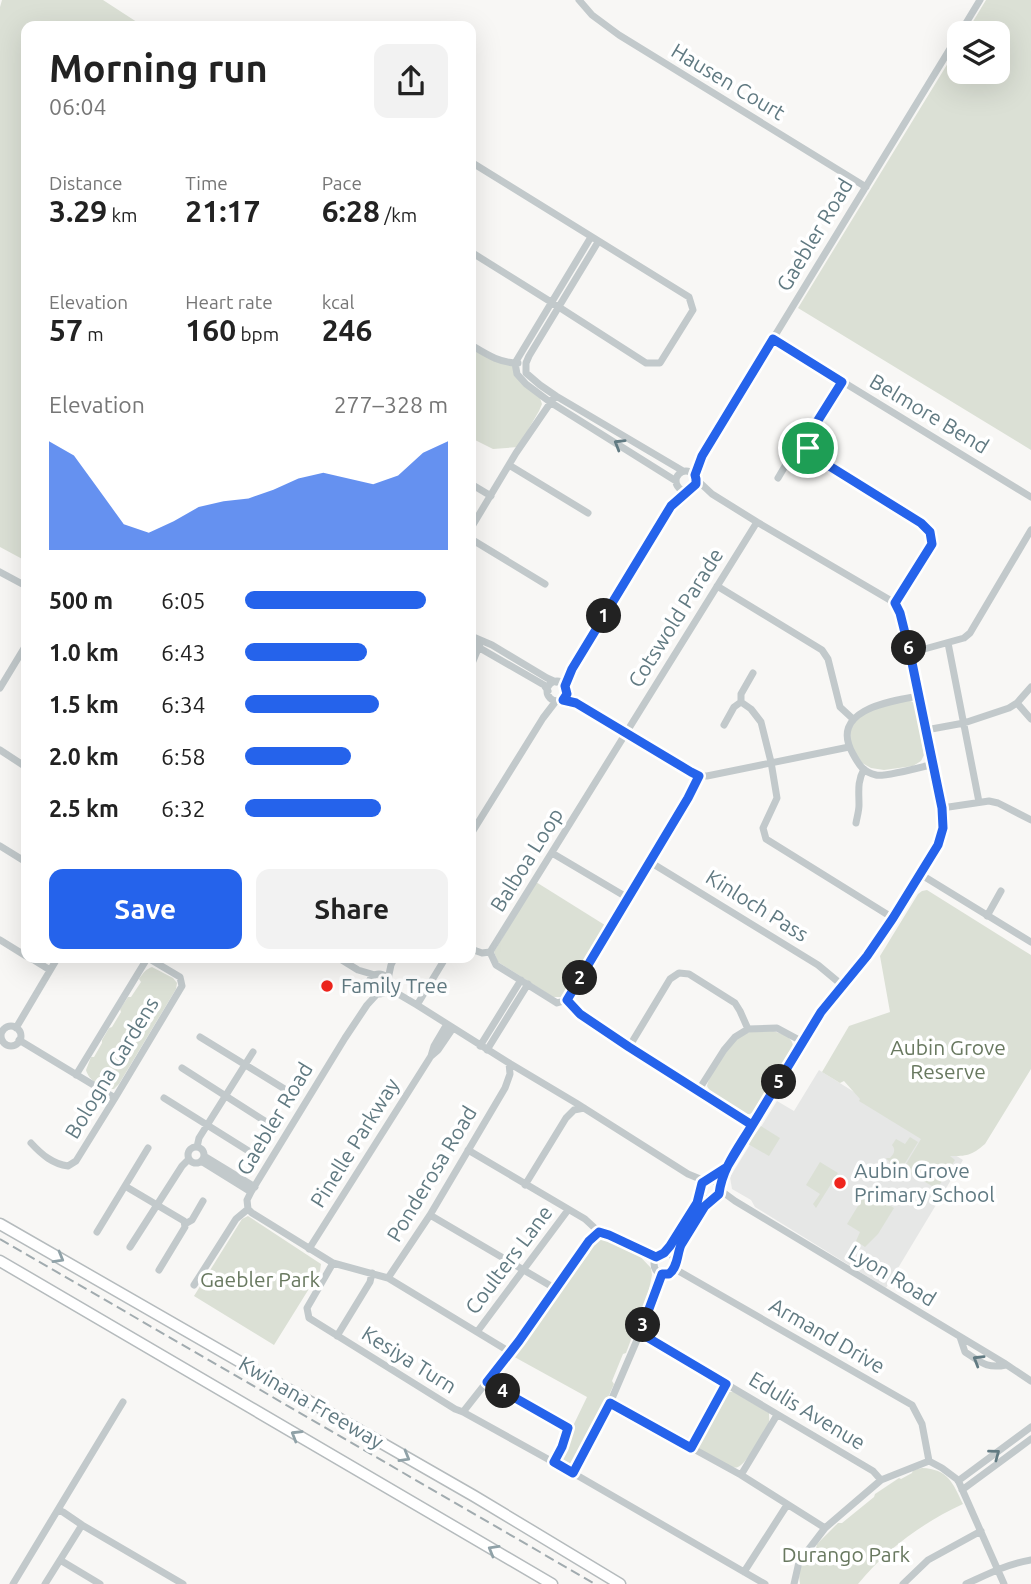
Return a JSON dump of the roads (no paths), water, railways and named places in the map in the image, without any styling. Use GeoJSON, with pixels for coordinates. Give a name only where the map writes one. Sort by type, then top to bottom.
{"type":"FeatureCollection","features":[{"type":"Feature","properties":{"kind":"highway","name":"Kwinana Freeway"},"geometry":{"type":"LineString","coordinates":[[0,1224],[474,1496],[620,1584]]}},
{"type":"Feature","properties":{"kind":"highway","name":"Kwinana Freeway"},"geometry":{"type":"LineString","coordinates":[[0,1261],[552,1584]]}},
{"type":"Feature","properties":{"kind":"street","name":"Hausen Court"},"geometry":{"type":"LineString","coordinates":[[579,0],[592,15],[618,36],[866,187]]}},
{"type":"Feature","properties":{"kind":"street","name":"Gaebler Road"},"geometry":{"type":"LineString","coordinates":[[967,21],[980,0]]}},
{"type":"Feature","properties":{"kind":"street","name":"Gaebler Road"},"geometry":{"type":"LineString","coordinates":[[691,474],[947,54]]}},
{"type":"Feature","properties":{"kind":"street"},"geometry":{"type":"LineString","coordinates":[[476,165],[689,297],[694,310],[660,363],[646,363],[476,255]]}},
{"type":"Feature","properties":{"kind":"street"},"geometry":{"type":"LineString","coordinates":[[595,239],[551,302],[515,363],[517,374],[526,384],[691,474],[712,494],[895,603],[910,653],[942,808],[943,828],[938,845],[867,956],[821,1012],[727,1167],[719,1194],[681,1245],[675,1265],[669,1274],[662,1274],[655,1267],[660,1255],[670,1246],[697,1203],[704,1185],[727,1167]]}},
{"type":"Feature","properties":{"kind":"street"},"geometry":{"type":"LineString","coordinates":[[595,239],[526,363],[526,373],[553,399],[663,471],[677,482],[681,489],[712,494]]}},
{"type":"Feature","properties":{"kind":"street","name":"Belmore Bend"},"geometry":{"type":"LineString","coordinates":[[773,339],[1031,497]]}},
{"type":"Feature","properties":{"kind":"street"},"geometry":{"type":"LineString","coordinates":[[476,348],[497,360],[526,363]]}},
{"type":"Feature","properties":{"kind":"street"},"geometry":{"type":"LineString","coordinates":[[842,382],[805,441],[810,454],[921,523],[930,532],[932,544],[895,603]]}},
{"type":"Feature","properties":{"kind":"street"},"geometry":{"type":"LineString","coordinates":[[476,520],[553,399]]}},
{"type":"Feature","properties":{"kind":"street"},"geometry":{"type":"LineString","coordinates":[[778,478],[791,456],[808,448]]}},
{"type":"Feature","properties":{"kind":"street"},"geometry":{"type":"LineString","coordinates":[[509,465],[588,513]]}},
{"type":"Feature","properties":{"kind":"street"},"geometry":{"type":"LineString","coordinates":[[562,685],[671,506],[678,474],[691,474]]}},
{"type":"Feature","properties":{"kind":"street"},"geometry":{"type":"LineString","coordinates":[[671,506],[696,484],[691,474]]}},
{"type":"Feature","properties":{"kind":"street"},"geometry":{"type":"LineString","coordinates":[[476,487],[491,496]]}},
{"type":"Feature","properties":{"kind":"street","name":"Cotswold Parade"},"geometry":{"type":"LineString","coordinates":[[626,733],[757,522]]}},
{"type":"Feature","properties":{"kind":"street"},"geometry":{"type":"LineString","coordinates":[[910,653],[964,638],[970,633],[1031,530]]}},
{"type":"Feature","properties":{"kind":"street"},"geometry":{"type":"LineString","coordinates":[[476,542],[545,584]]}},
{"type":"Feature","properties":{"kind":"street"},"geometry":{"type":"LineString","coordinates":[[0,572],[21,583]]}},
{"type":"Feature","properties":{"kind":"street"},"geometry":{"type":"LineString","coordinates":[[717,586],[822,650],[828,659],[840,707],[853,719]]}},
{"type":"Feature","properties":{"kind":"street"},"geometry":{"type":"LineString","coordinates":[[476,640],[544,685],[554,697],[576,703],[699,776],[849,747]]}},
{"type":"Feature","properties":{"kind":"street"},"geometry":{"type":"LineString","coordinates":[[948,643],[979,802]]}},
{"type":"Feature","properties":{"kind":"street"},"geometry":{"type":"LineString","coordinates":[[476,644],[562,685],[576,703]]}},
{"type":"Feature","properties":{"kind":"street"},"geometry":{"type":"LineString","coordinates":[[476,655],[481,644]]}},
{"type":"Feature","properties":{"kind":"street"},"geometry":{"type":"LineString","coordinates":[[0,688],[21,653]]}},
{"type":"Feature","properties":{"kind":"street"},"geometry":{"type":"LineString","coordinates":[[741,702],[741,694],[754,673]]}},
{"type":"Feature","properties":{"kind":"street"},"geometry":{"type":"LineString","coordinates":[[476,826],[554,697],[550,684],[562,685]]}},
{"type":"Feature","properties":{"kind":"street"},"geometry":{"type":"LineString","coordinates":[[554,697],[567,694],[562,685]]}},
{"type":"Feature","properties":{"kind":"street"},"geometry":{"type":"LineString","coordinates":[[926,730],[964,723],[1009,708],[1017,704],[1031,687]]}},
{"type":"Feature","properties":{"kind":"street"},"geometry":{"type":"LineString","coordinates":[[919,696],[882,703],[864,710],[853,719],[848,732],[849,747],[860,768],[878,776],[934,764]]}},
{"type":"Feature","properties":{"kind":"street"},"geometry":{"type":"LineString","coordinates":[[724,724],[734,706],[741,702]]}},
{"type":"Feature","properties":{"kind":"street"},"geometry":{"type":"LineString","coordinates":[[741,702],[751,709],[761,722],[771,762],[777,798],[764,828],[766,839],[893,918]]}},
{"type":"Feature","properties":{"kind":"street"},"geometry":{"type":"LineString","coordinates":[[1017,704],[1031,719]]}},
{"type":"Feature","properties":{"kind":"street","name":"Balboa Loop"},"geometry":{"type":"LineString","coordinates":[[490,952],[626,733]]}},
{"type":"Feature","properties":{"kind":"street"},"geometry":{"type":"LineString","coordinates":[[0,750],[21,764]]}},
{"type":"Feature","properties":{"kind":"street"},"geometry":{"type":"LineString","coordinates":[[856,823],[859,778],[864,769]]}},
{"type":"Feature","properties":{"kind":"street"},"geometry":{"type":"LineString","coordinates":[[476,951],[490,952],[496,965],[557,1003],[567,1000],[699,776]]}},
{"type":"Feature","properties":{"kind":"street"},"geometry":{"type":"LineString","coordinates":[[942,808],[989,801],[1031,820]]}},
{"type":"Feature","properties":{"kind":"street"},"geometry":{"type":"LineString","coordinates":[[0,846],[21,859]]}},
{"type":"Feature","properties":{"kind":"street"},"geometry":{"type":"LineString","coordinates":[[552,853],[628,898]]}},
{"type":"Feature","properties":{"kind":"street","name":"Kinloch Pass"},"geometry":{"type":"LineString","coordinates":[[650,862],[818,965],[842,985]]}},
{"type":"Feature","properties":{"kind":"street"},"geometry":{"type":"LineString","coordinates":[[920,874],[1031,942]]}},
{"type":"Feature","properties":{"kind":"street"},"geometry":{"type":"LineString","coordinates":[[987,916],[1001,891]]}},
{"type":"Feature","properties":{"kind":"street"},"geometry":{"type":"LineString","coordinates":[[0,940],[21,952]]}},
{"type":"Feature","properties":{"kind":"street"},"geometry":{"type":"LineString","coordinates":[[39,963],[50,970]]}},
{"type":"Feature","properties":{"kind":"street"},"geometry":{"type":"LineString","coordinates":[[16,1028],[54,963]]}},
{"type":"Feature","properties":{"kind":"street"},"geometry":{"type":"LineString","coordinates":[[76,1075],[145,963]]}},
{"type":"Feature","properties":{"kind":"street","name":"Bologna Gardens"},"geometry":{"type":"LineString","coordinates":[[31,1143],[59,1165],[68,1166],[76,1161],[181,986],[180,977],[156,963]]}},
{"type":"Feature","properties":{"kind":"street"},"geometry":{"type":"LineString","coordinates":[[347,963],[358,970],[377,993],[388,983],[391,965]]}},
{"type":"Feature","properties":{"kind":"street"},"geometry":{"type":"LineString","coordinates":[[417,1005],[442,963]]}},
{"type":"Feature","properties":{"kind":"street"},"geometry":{"type":"LineString","coordinates":[[370,985],[370,980],[391,965]]}},
{"type":"Feature","properties":{"kind":"street"},"geometry":{"type":"LineString","coordinates":[[358,970],[386,976],[388,983],[400,995],[704,1185]]}},
{"type":"Feature","properties":{"kind":"street"},"geometry":{"type":"LineString","coordinates":[[629,1047],[670,979],[679,973],[690,974],[735,1003],[748,1029]]}},
{"type":"Feature","properties":{"kind":"street"},"geometry":{"type":"LineString","coordinates":[[484,1048],[524,982]]}},
{"type":"Feature","properties":{"kind":"street","name":"Gaebler Road"},"geometry":{"type":"LineString","coordinates":[[367,1005],[370,985]]}},
{"type":"Feature","properties":{"kind":"street","name":"Gaebler Road"},"geometry":{"type":"LineString","coordinates":[[194,1285],[239,1215],[248,1209],[247,1200],[377,993]]}},
{"type":"Feature","properties":{"kind":"street"},"geometry":{"type":"LineString","coordinates":[[567,1000],[580,1014],[752,1125]]}},
{"type":"Feature","properties":{"kind":"street"},"geometry":{"type":"LineString","coordinates":[[11,1026],[16,1028],[19,1031],[19,1040],[12,1046],[6,1045],[0,1037],[1,1031],[11,1026]]}},
{"type":"Feature","properties":{"kind":"street","name":"Pinelle Parkway"},"geometry":{"type":"LineString","coordinates":[[309,1249],[431,1056],[438,1050],[450,1026]]}},
{"type":"Feature","properties":{"kind":"street"},"geometry":{"type":"LineString","coordinates":[[698,1091],[729,1044],[748,1029],[777,1028],[803,1042]]}},
{"type":"Feature","properties":{"kind":"street"},"geometry":{"type":"LineString","coordinates":[[200,1037],[291,1093]]}},
{"type":"Feature","properties":{"kind":"street"},"geometry":{"type":"LineString","coordinates":[[19,1040],[116,1098]]}},
{"type":"Feature","properties":{"kind":"street"},"geometry":{"type":"LineString","coordinates":[[0,1055],[6,1045]]}},
{"type":"Feature","properties":{"kind":"street"},"geometry":{"type":"LineString","coordinates":[[197,1147],[197,1142],[253,1052]]}},
{"type":"Feature","properties":{"kind":"street","name":"Ponderosa Road"},"geometry":{"type":"LineString","coordinates":[[388,1278],[430,1214],[505,1088],[510,1074],[509,1063]]}},
{"type":"Feature","properties":{"kind":"street"},"geometry":{"type":"LineString","coordinates":[[182,1068],[271,1125]]}},
{"type":"Feature","properties":{"kind":"street","name":"Ponderosa Road"},"geometry":{"type":"LineString","coordinates":[[505,1088],[515,1077],[526,1073]]}},
{"type":"Feature","properties":{"kind":"street"},"geometry":{"type":"LineString","coordinates":[[566,1097],[566,1118]]}},
{"type":"Feature","properties":{"kind":"street"},"geometry":{"type":"LineString","coordinates":[[164,1098],[255,1155]]}},
{"type":"Feature","properties":{"kind":"street"},"geometry":{"type":"LineString","coordinates":[[525,1185],[566,1118],[574,1110],[584,1108]]}},
{"type":"Feature","properties":{"kind":"street"},"geometry":{"type":"LineString","coordinates":[[97,1232],[148,1148]]}},
{"type":"Feature","properties":{"kind":"street"},"geometry":{"type":"LineString","coordinates":[[130,1247],[189,1159],[191,1148],[202,1150],[202,1159]]}},
{"type":"Feature","properties":{"kind":"street"},"geometry":{"type":"LineString","coordinates":[[468,1150],[585,1219],[599,1232],[660,1255],[673,1256],[675,1265]]}},
{"type":"Feature","properties":{"kind":"street"},"geometry":{"type":"LineString","coordinates":[[189,1159],[195,1163],[202,1159]]}},
{"type":"Feature","properties":{"kind":"street"},"geometry":{"type":"LineString","coordinates":[[202,1159],[253,1190]]}},
{"type":"Feature","properties":{"kind":"street"},"geometry":{"type":"LineString","coordinates":[[704,1185],[715,1181],[720,1188]]}},
{"type":"Feature","properties":{"kind":"street"},"geometry":{"type":"LineString","coordinates":[[704,1185],[704,1198],[713,1199]]}},
{"type":"Feature","properties":{"kind":"street"},"geometry":{"type":"LineString","coordinates":[[125,1186],[185,1224]]}},
{"type":"Feature","properties":{"kind":"street","name":"Lyon Road"},"geometry":{"type":"LineString","coordinates":[[720,1188],[735,1201],[1031,1381]]}},
{"type":"Feature","properties":{"kind":"street","name":"Lyon Road"},"geometry":{"type":"LineString","coordinates":[[713,1199],[735,1201]]}},
{"type":"Feature","properties":{"kind":"street"},"geometry":{"type":"LineString","coordinates":[[159,1270],[185,1224],[192,1220],[203,1201]]}},
{"type":"Feature","properties":{"kind":"street"},"geometry":{"type":"LineString","coordinates":[[248,1209],[333,1263],[388,1278],[510,1352]]}},
{"type":"Feature","properties":{"kind":"street","name":"Coulters Lane"},"geometry":{"type":"LineString","coordinates":[[477,1332],[568,1210]]}},
{"type":"Feature","properties":{"kind":"street"},"geometry":{"type":"LineString","coordinates":[[430,1214],[556,1289]]}},
{"type":"Feature","properties":{"kind":"street"},"geometry":{"type":"LineString","coordinates":[[463,1412],[510,1352],[589,1241],[599,1232]]}},
{"type":"Feature","properties":{"kind":"street","name":"Kesiya Turn"},"geometry":{"type":"LineString","coordinates":[[333,1263],[307,1308],[309,1318],[455,1409],[554,1462],[765,1584]]}},
{"type":"Feature","properties":{"kind":"street","name":"Armand Drive"},"geometry":{"type":"LineString","coordinates":[[675,1265],[912,1405],[922,1424],[929,1461]]}},
{"type":"Feature","properties":{"kind":"street"},"geometry":{"type":"LineString","coordinates":[[337,1336],[370,1282],[372,1273]]}},
{"type":"Feature","properties":{"kind":"street"},"geometry":{"type":"LineString","coordinates":[[573,1473],[610,1403],[662,1274]]}},
{"type":"Feature","properties":{"kind":"street","name":"Edulis Avenue"},"geometry":{"type":"LineString","coordinates":[[640,1333],[873,1471],[881,1480]]}},
{"type":"Feature","properties":{"kind":"street"},"geometry":{"type":"LineString","coordinates":[[487,1382],[568,1428],[554,1462]]}},
{"type":"Feature","properties":{"kind":"street"},"geometry":{"type":"LineString","coordinates":[[691,1448],[726,1384]]}},
{"type":"Feature","properties":{"kind":"street"},"geometry":{"type":"LineString","coordinates":[[13,1584],[123,1402]]}},
{"type":"Feature","properties":{"kind":"street"},"geometry":{"type":"LineString","coordinates":[[610,1403],[741,1475],[825,1528]]}},
{"type":"Feature","properties":{"kind":"street"},"geometry":{"type":"LineString","coordinates":[[741,1475],[777,1415]]}},
{"type":"Feature","properties":{"kind":"street"},"geometry":{"type":"LineString","coordinates":[[958,1481],[1031,1427]]}},
{"type":"Feature","properties":{"kind":"street"},"geometry":{"type":"LineString","coordinates":[[962,1490],[1031,1439]]}},
{"type":"Feature","properties":{"kind":"street"},"geometry":{"type":"LineString","coordinates":[[794,1584],[799,1562],[825,1528],[881,1480],[929,1461],[958,1481],[1004,1584]]}},
{"type":"Feature","properties":{"kind":"street"},"geometry":{"type":"LineString","coordinates":[[744,1572],[787,1505]]}},
{"type":"Feature","properties":{"kind":"street"},"geometry":{"type":"LineString","coordinates":[[58,1510],[183,1584]]}},
{"type":"Feature","properties":{"kind":"street"},"geometry":{"type":"LineString","coordinates":[[45,1584],[82,1525]]}},
{"type":"Feature","properties":{"kind":"street"},"geometry":{"type":"LineString","coordinates":[[903,1584],[928,1560],[981,1531]]}},
{"type":"Feature","properties":{"kind":"street"},"geometry":{"type":"LineString","coordinates":[[60,1560],[100,1584]]}},
{"type":"Feature","properties":{"kind":"street"},"geometry":{"type":"LineString","coordinates":[[966,1584],[997,1569],[1031,1560]]}},
{"type":"Feature","properties":{"kind":"railway"},"geometry":{"type":"LineString","coordinates":[[0,1239],[595,1584]]}},
{"type":"Feature","properties":{"kind":"place","name":"Family Tree"},"geometry":{"type":"Point","coordinates":[327,986]}},
{"type":"Feature","properties":{"kind":"place","name":"Aubin Grove Primary School"},"geometry":{"type":"Point","coordinates":[840,1183]}},
{"type":"Feature","properties":{"kind":"park label","name":"Aubin Grove Reserve"},"geometry":{"type":"Point","coordinates":[948,1060]}},
{"type":"Feature","properties":{"kind":"park label","name":"Gaebler Park"},"geometry":{"type":"Point","coordinates":[260,1280]}},
{"type":"Feature","properties":{"kind":"park label","name":"Durango Park"},"geometry":{"type":"Point","coordinates":[846,1555]}}]}
